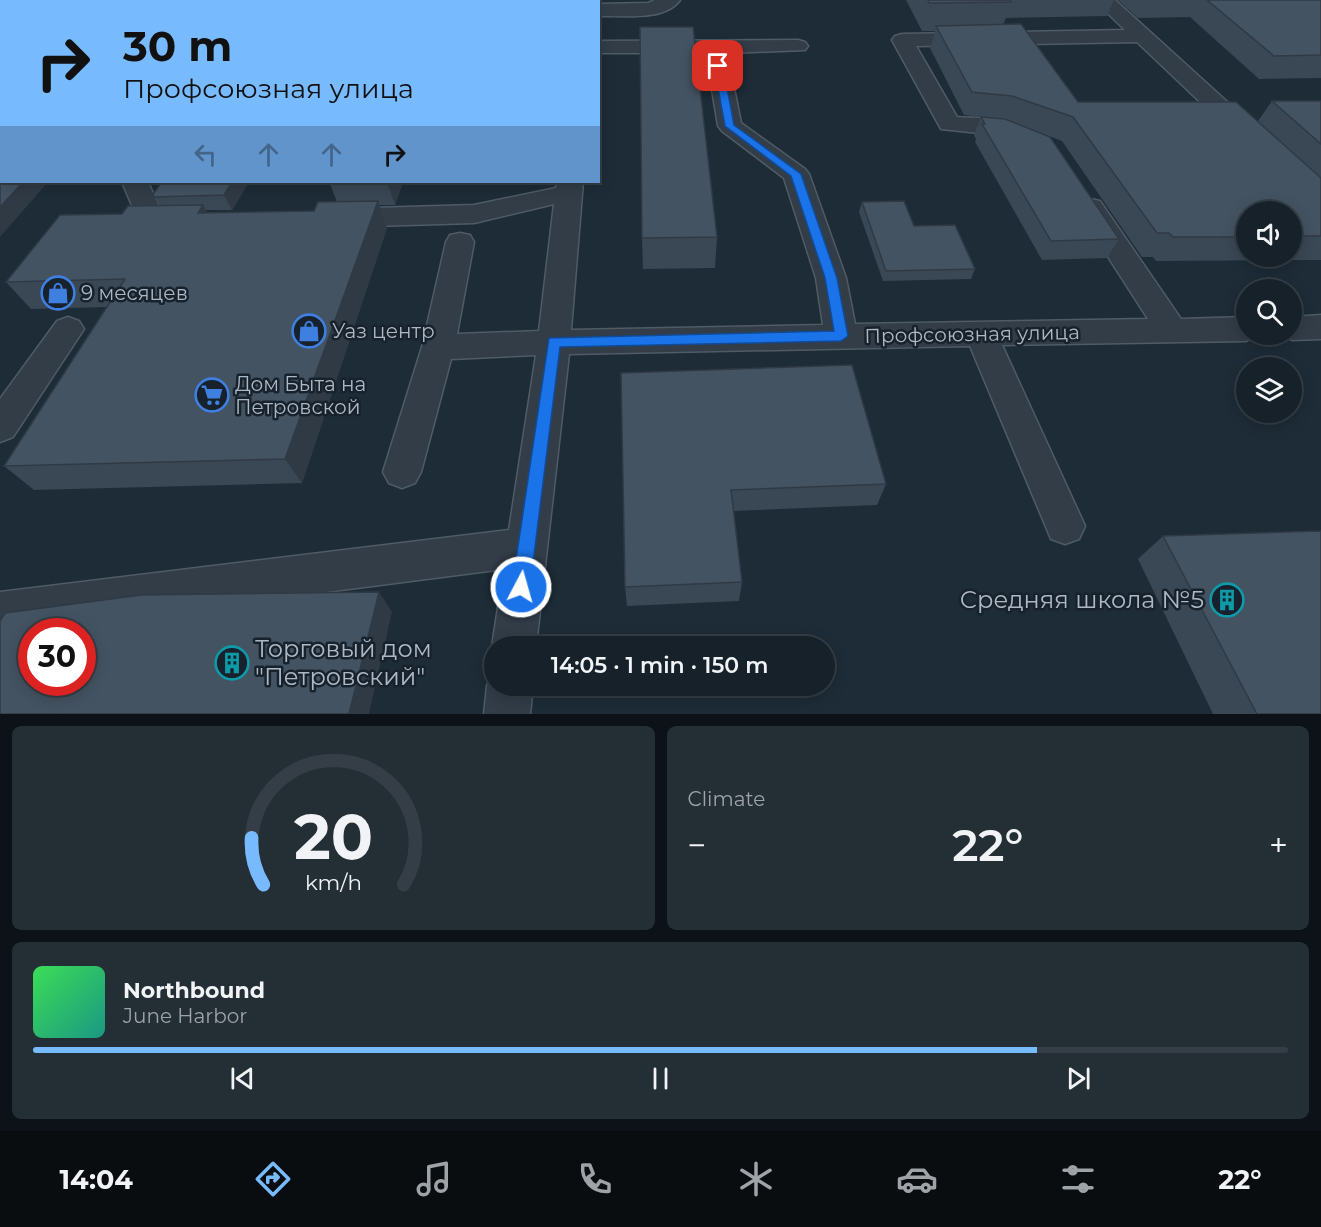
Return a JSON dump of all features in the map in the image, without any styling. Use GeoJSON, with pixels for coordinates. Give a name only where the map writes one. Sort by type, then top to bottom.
{"type":"FeatureCollection","features":[{"type":"Feature","properties":{"kind":"street"},"geometry":{"type":"LineString","coordinates":[[600,10],[651,9],[670,0]]}},
{"type":"Feature","properties":{"kind":"street"},"geometry":{"type":"LineString","coordinates":[[1104,0],[1261,146]]}},
{"type":"Feature","properties":{"kind":"street"},"geometry":{"type":"LineString","coordinates":[[1042,144],[1002,128],[949,124],[902,40],[1142,36]]}},
{"type":"Feature","properties":{"kind":"street"},"geometry":{"type":"LineString","coordinates":[[715,46],[730,126],[796,174],[831,278],[841,336]]}},
{"type":"Feature","properties":{"kind":"street"},"geometry":{"type":"LineString","coordinates":[[600,47],[798,46]]}},
{"type":"Feature","properties":{"kind":"street"},"geometry":{"type":"LineString","coordinates":[[135,183],[152,223],[200,222]]}},
{"type":"Feature","properties":{"kind":"street"},"geometry":{"type":"LineString","coordinates":[[1077,187],[1172,330]]}},
{"type":"Feature","properties":{"kind":"street"},"geometry":{"type":"LineString","coordinates":[[319,219],[474,214],[570,188],[554,342],[515,636]]}},
{"type":"Feature","properties":{"kind":"street"},"geometry":{"type":"LineString","coordinates":[[402,472],[438,347],[460,242]]}},
{"type":"Feature","properties":{"kind":"street"},"geometry":{"type":"LineString","coordinates":[[1302,328],[1321,327]]}},
{"type":"Feature","properties":{"kind":"street"},"geometry":{"type":"LineString","coordinates":[[0,427],[68,329]]}},
{"type":"Feature","properties":{"kind":"street","name":"Профсоюзная улица"},"geometry":{"type":"LineString","coordinates":[[438,347],[554,342],[1236,329]]}},
{"type":"Feature","properties":{"kind":"street"},"geometry":{"type":"LineString","coordinates":[[981,334],[1065,526]]}},
{"type":"Feature","properties":{"kind":"street"},"geometry":{"type":"LineString","coordinates":[[0,613],[526,547]]}},
{"type":"Feature","properties":{"kind":"street"},"geometry":{"type":"LineString","coordinates":[[507,714],[509,696]]}},
{"type":"Feature","properties":{"kind":"building"},"geometry":{"type":"Polygon","coordinates":[[[928,0],[1010,0],[1011,2],[929,3],[928,0]]]}},
{"type":"Feature","properties":{"kind":"building"},"geometry":{"type":"Polygon","coordinates":[[[1207,0],[1321,0],[1321,55],[1274,56],[1207,0]]]}},
{"type":"Feature","properties":{"kind":"building"},"geometry":{"type":"Polygon","coordinates":[[[1021,24],[1078,102],[1236,102],[1321,178],[1321,236],[1302,236],[1302,201],[1236,201],[1236,237],[1173,237],[1169,233],[1157,233],[1073,117],[1012,96],[972,92],[936,26],[1021,24]]]}},
{"type":"Feature","properties":{"kind":"building"},"geometry":{"type":"Polygon","coordinates":[[[640,27],[693,27],[717,237],[642,238],[640,27]]]}},
{"type":"Feature","properties":{"kind":"building"},"geometry":{"type":"Polygon","coordinates":[[[1272,101],[1321,101],[1321,144],[1272,101]]]}},
{"type":"Feature","properties":{"kind":"building"},"geometry":{"type":"Polygon","coordinates":[[[981,117],[1005,119],[1050,137],[1119,239],[1051,241],[982,124],[985,124],[981,117]]]}},
{"type":"Feature","properties":{"kind":"building"},"geometry":{"type":"Polygon","coordinates":[[[0,183],[22,183],[0,207],[0,183]]]}},
{"type":"Feature","properties":{"kind":"building"},"geometry":{"type":"Polygon","coordinates":[[[161,183],[231,183],[224,195],[154,197],[153,194],[161,183]]]}},
{"type":"Feature","properties":{"kind":"building","name":"Дом Быта на Петровской"},"geometry":{"type":"Polygon","coordinates":[[[378,201],[285,459],[4,466],[125,279],[6,282],[60,215],[122,214],[128,206],[203,205],[198,213],[314,211],[318,202],[378,201]]]}},
{"type":"Feature","properties":{"kind":"building"},"geometry":{"type":"Polygon","coordinates":[[[904,201],[914,226],[955,225],[975,269],[886,271],[862,202],[904,201]]]}},
{"type":"Feature","properties":{"kind":"building"},"geometry":{"type":"Polygon","coordinates":[[[852,365],[886,484],[731,490],[742,582],[625,587],[621,373],[852,365]]]}},
{"type":"Feature","properties":{"kind":"building","name":"Средняя школа №5"},"geometry":{"type":"Polygon","coordinates":[[[1321,531],[1321,714],[1257,714],[1163,536],[1321,531]]]}},
{"type":"Feature","properties":{"kind":"building","name":"Торговый дом \"Петровский\""},"geometry":{"type":"Polygon","coordinates":[[[379,592],[349,714],[0,714],[0,621],[5,613],[141,595],[379,592]]]}},
{"type":"Feature","properties":{"kind":"place","name":"9 месяцев"},"geometry":{"type":"Point","coordinates":[58,293]}},
{"type":"Feature","properties":{"kind":"place","name":"Уаз центр"},"geometry":{"type":"Point","coordinates":[309,331]}},
{"type":"Feature","properties":{"kind":"place","name":"Дом Быта на Петровской"},"geometry":{"type":"Point","coordinates":[212,395]}},
{"type":"Feature","properties":{"kind":"place","name":"Средняя школа №5"},"geometry":{"type":"Point","coordinates":[1227,600]}},
{"type":"Feature","properties":{"kind":"place","name":"Торговый дом \"Петровский\""},"geometry":{"type":"Point","coordinates":[232,663]}},
{"type":"Feature","properties":{"kind":"route"},"geometry":{"type":"LineString","coordinates":[[521,587],[554,342],[841,336],[831,278],[796,174],[730,126],[718,66]]}}]}
